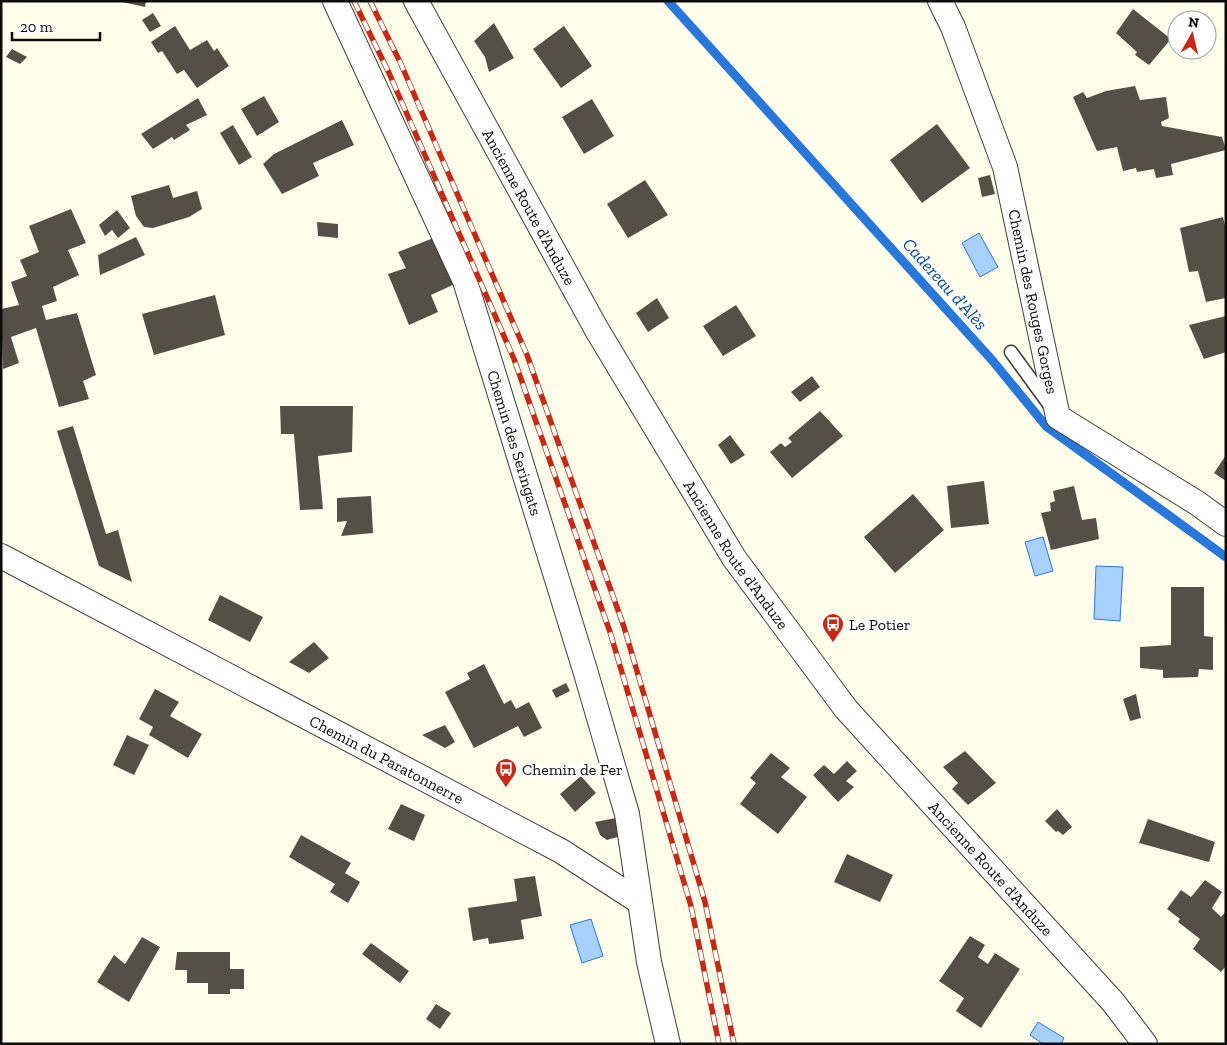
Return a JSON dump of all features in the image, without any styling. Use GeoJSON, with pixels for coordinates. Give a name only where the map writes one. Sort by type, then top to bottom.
{"type":"FeatureCollection","features":[{"type":"Feature","properties":{"kind":"street","name":"Chemin des Seringats"},"geometry":{"type":"LineString","coordinates":[[335,1],[465,281],[586,670],[626,814],[640,902]]}},
{"type":"Feature","properties":{"kind":"street","name":"Ancienne Route d'Anduze"},"geometry":{"type":"LineString","coordinates":[[416,1],[596,330],[734,558],[846,709],[1113,1002],[1145,1044]]}},
{"type":"Feature","properties":{"kind":"street","name":"Chemin des Rouges Gorges"},"geometry":{"type":"LineString","coordinates":[[940,1],[954,27],[1005,168],[1058,417],[1197,503],[1226,524]]}},
{"type":"Feature","properties":{"kind":"street","name":"Chemin du Paratonnerre"},"geometry":{"type":"LineString","coordinates":[[1,556],[561,851],[640,902]]}},
{"type":"Feature","properties":{"kind":"street"},"geometry":{"type":"LineString","coordinates":[[640,902],[650,962],[668,1044]]}},
{"type":"Feature","properties":{"kind":"lane"},"geometry":{"type":"LineString","coordinates":[[1011,352],[1058,417]]}},
{"type":"Feature","properties":{"kind":"water"},"geometry":{"type":"Polygon","coordinates":[[[979,233],[998,267],[980,277],[962,243],[979,233]]]}},
{"type":"Feature","properties":{"kind":"water"},"geometry":{"type":"Polygon","coordinates":[[[1043,537],[1053,571],[1035,576],[1025,542],[1043,537]]]}},
{"type":"Feature","properties":{"kind":"water"},"geometry":{"type":"Polygon","coordinates":[[[1096,566],[1123,567],[1120,621],[1094,619],[1096,566]]]}},
{"type":"Feature","properties":{"kind":"water"},"geometry":{"type":"Polygon","coordinates":[[[591,919],[603,956],[582,963],[570,925],[591,919]]]}},
{"type":"Feature","properties":{"kind":"water"},"geometry":{"type":"Polygon","coordinates":[[[1038,1022],[1064,1038],[1061,1044],[1043,1044],[1030,1035],[1038,1022]]]}},
{"type":"Feature","properties":{"kind":"building"},"geometry":{"type":"Polygon","coordinates":[[[118,1],[146,1],[145,7],[118,1]]]}},
{"type":"Feature","properties":{"kind":"building"},"geometry":{"type":"Polygon","coordinates":[[[1133,9],[1167,36],[1167,44],[1149,65],[1135,55],[1137,52],[1116,33],[1133,9]]]}},
{"type":"Feature","properties":{"kind":"building"},"geometry":{"type":"Polygon","coordinates":[[[153,13],[161,26],[150,32],[142,20],[153,13]]]}},
{"type":"Feature","properties":{"kind":"building"},"geometry":{"type":"Polygon","coordinates":[[[494,23],[514,58],[489,72],[485,57],[474,41],[494,23]]]}},
{"type":"Feature","properties":{"kind":"building"},"geometry":{"type":"Polygon","coordinates":[[[175,26],[190,50],[207,40],[214,51],[217,48],[229,66],[197,88],[184,70],[177,74],[162,51],[158,53],[151,42],[175,26]]]}},
{"type":"Feature","properties":{"kind":"building"},"geometry":{"type":"Polygon","coordinates":[[[564,26],[592,66],[561,88],[533,49],[564,26]]]}},
{"type":"Feature","properties":{"kind":"building"},"geometry":{"type":"Polygon","coordinates":[[[12,49],[27,57],[20,64],[6,57],[12,49]]]}},
{"type":"Feature","properties":{"kind":"building"},"geometry":{"type":"Polygon","coordinates":[[[1135,86],[1140,100],[1166,97],[1169,118],[1161,122],[1162,126],[1222,137],[1226,150],[1171,164],[1173,175],[1156,178],[1154,169],[1137,172],[1136,168],[1123,171],[1117,147],[1097,151],[1073,97],[1083,92],[1087,98],[1106,91],[1135,86]]]}},
{"type":"Feature","properties":{"kind":"building"},"geometry":{"type":"Polygon","coordinates":[[[264,96],[279,122],[257,136],[241,109],[264,96]]]}},
{"type":"Feature","properties":{"kind":"building"},"geometry":{"type":"Polygon","coordinates":[[[198,98],[207,115],[186,125],[190,130],[174,140],[172,137],[153,149],[141,134],[198,98]]]}},
{"type":"Feature","properties":{"kind":"building"},"geometry":{"type":"Polygon","coordinates":[[[592,99],[614,136],[584,154],[562,117],[592,99]]]}},
{"type":"Feature","properties":{"kind":"building"},"geometry":{"type":"Polygon","coordinates":[[[342,120],[354,145],[313,163],[319,176],[282,194],[263,164],[274,154],[342,120]]]}},
{"type":"Feature","properties":{"kind":"building"},"geometry":{"type":"Polygon","coordinates":[[[937,124],[970,168],[922,203],[890,160],[937,124]]]}},
{"type":"Feature","properties":{"kind":"building"},"geometry":{"type":"Polygon","coordinates":[[[233,125],[252,157],[239,165],[220,133],[233,125]]]}},
{"type":"Feature","properties":{"kind":"building"},"geometry":{"type":"Polygon","coordinates":[[[990,175],[995,194],[982,197],[978,178],[990,175]]]}},
{"type":"Feature","properties":{"kind":"building"},"geometry":{"type":"Polygon","coordinates":[[[645,180],[668,215],[628,238],[607,204],[645,180]]]}},
{"type":"Feature","properties":{"kind":"building"},"geometry":{"type":"Polygon","coordinates":[[[169,185],[173,198],[197,191],[202,209],[189,217],[153,228],[144,227],[136,216],[131,196],[169,185]]]}},
{"type":"Feature","properties":{"kind":"building"},"geometry":{"type":"Polygon","coordinates":[[[71,209],[86,243],[68,250],[79,275],[53,287],[57,301],[42,306],[46,320],[77,313],[96,375],[83,381],[89,399],[59,407],[36,328],[11,337],[19,363],[3,369],[1,309],[19,305],[11,282],[27,276],[20,260],[39,252],[29,226],[71,209]]]}},
{"type":"Feature","properties":{"kind":"building"},"geometry":{"type":"Polygon","coordinates":[[[117,210],[130,228],[118,238],[112,230],[105,236],[99,225],[117,210]]]}},
{"type":"Feature","properties":{"kind":"building"},"geometry":{"type":"Polygon","coordinates":[[[1223,217],[1226,230],[1226,298],[1206,302],[1198,271],[1189,272],[1180,228],[1223,217]]]}},
{"type":"Feature","properties":{"kind":"building"},"geometry":{"type":"Polygon","coordinates":[[[317,222],[338,224],[338,238],[318,236],[317,222]]]}},
{"type":"Feature","properties":{"kind":"building"},"geometry":{"type":"Polygon","coordinates":[[[136,237],[145,255],[100,275],[98,255],[136,237]]]}},
{"type":"Feature","properties":{"kind":"building"},"geometry":{"type":"Polygon","coordinates":[[[436,237],[457,283],[431,295],[438,312],[409,325],[388,274],[406,268],[398,252],[436,237]]]}},
{"type":"Feature","properties":{"kind":"building"},"geometry":{"type":"Polygon","coordinates":[[[215,295],[225,335],[154,355],[142,314],[215,295]]]}},
{"type":"Feature","properties":{"kind":"building"},"geometry":{"type":"Polygon","coordinates":[[[657,298],[669,318],[648,332],[636,313],[657,298]]]}},
{"type":"Feature","properties":{"kind":"building"},"geometry":{"type":"Polygon","coordinates":[[[736,305],[756,336],[723,356],[703,326],[736,305]]]}},
{"type":"Feature","properties":{"kind":"building"},"geometry":{"type":"Polygon","coordinates":[[[1226,316],[1226,352],[1204,359],[1189,325],[1226,316]]]}},
{"type":"Feature","properties":{"kind":"building"},"geometry":{"type":"Polygon","coordinates":[[[812,376],[820,387],[800,402],[791,392],[812,376]]]}},
{"type":"Feature","properties":{"kind":"building"},"geometry":{"type":"Polygon","coordinates":[[[280,406],[353,406],[352,452],[318,456],[323,509],[300,510],[294,434],[281,434],[280,406]]]}},
{"type":"Feature","properties":{"kind":"building"},"geometry":{"type":"Polygon","coordinates":[[[820,411],[843,436],[792,478],[770,452],[781,443],[785,447],[792,442],[788,438],[820,411]]]}},
{"type":"Feature","properties":{"kind":"building"},"geometry":{"type":"Polygon","coordinates":[[[73,426],[106,534],[118,530],[132,582],[99,566],[57,431],[73,426]]]}},
{"type":"Feature","properties":{"kind":"building"},"geometry":{"type":"Polygon","coordinates":[[[730,435],[745,455],[731,464],[718,445],[730,435]]]}},
{"type":"Feature","properties":{"kind":"building"},"geometry":{"type":"Polygon","coordinates":[[[1226,455],[1226,481],[1214,473],[1226,455]]]}},
{"type":"Feature","properties":{"kind":"building"},"geometry":{"type":"Polygon","coordinates":[[[984,481],[989,524],[951,528],[947,486],[984,481]]]}},
{"type":"Feature","properties":{"kind":"building"},"geometry":{"type":"Polygon","coordinates":[[[1074,486],[1082,520],[1096,518],[1099,539],[1051,550],[1041,513],[1051,511],[1050,503],[1055,501],[1053,491],[1074,486]]]}},
{"type":"Feature","properties":{"kind":"building"},"geometry":{"type":"Polygon","coordinates":[[[913,494],[944,530],[895,573],[864,537],[913,494]]]}},
{"type":"Feature","properties":{"kind":"building"},"geometry":{"type":"Polygon","coordinates":[[[371,496],[373,533],[341,536],[347,521],[337,522],[337,498],[371,496]]]}},
{"type":"Feature","properties":{"kind":"building"},"geometry":{"type":"Polygon","coordinates":[[[1171,587],[1204,587],[1204,636],[1213,637],[1213,670],[1199,669],[1198,677],[1163,678],[1163,670],[1140,668],[1140,647],[1171,645],[1171,587]]]}},
{"type":"Feature","properties":{"kind":"building"},"geometry":{"type":"Polygon","coordinates":[[[220,595],[263,617],[250,642],[208,620],[220,595]]]}},
{"type":"Feature","properties":{"kind":"building"},"geometry":{"type":"Polygon","coordinates":[[[314,642],[329,658],[309,673],[289,662],[314,642]]]}},
{"type":"Feature","properties":{"kind":"building"},"geometry":{"type":"Polygon","coordinates":[[[484,664],[504,704],[511,700],[516,709],[529,702],[542,728],[524,737],[518,726],[474,748],[445,692],[470,679],[467,673],[484,664]]]}},
{"type":"Feature","properties":{"kind":"building"},"geometry":{"type":"Polygon","coordinates":[[[566,683],[570,691],[556,698],[552,690],[566,683]]]}},
{"type":"Feature","properties":{"kind":"building"},"geometry":{"type":"Polygon","coordinates":[[[155,689],[179,702],[170,716],[202,734],[188,758],[149,735],[153,727],[139,719],[155,689]]]}},
{"type":"Feature","properties":{"kind":"building"},"geometry":{"type":"Polygon","coordinates":[[[1136,694],[1141,718],[1130,721],[1123,699],[1136,694]]]}},
{"type":"Feature","properties":{"kind":"building"},"geometry":{"type":"Polygon","coordinates":[[[445,725],[455,742],[445,748],[422,735],[445,725]]]}},
{"type":"Feature","properties":{"kind":"building"},"geometry":{"type":"Polygon","coordinates":[[[127,735],[149,745],[134,775],[113,765],[127,735]]]}},
{"type":"Feature","properties":{"kind":"building"},"geometry":{"type":"Polygon","coordinates":[[[965,751],[996,783],[968,805],[952,789],[958,783],[943,767],[965,751]]]}},
{"type":"Feature","properties":{"kind":"building"},"geometry":{"type":"Polygon","coordinates":[[[771,753],[790,768],[781,777],[807,797],[778,834],[740,804],[756,783],[750,778],[771,753]]]}},
{"type":"Feature","properties":{"kind":"building"},"geometry":{"type":"Polygon","coordinates":[[[847,761],[857,771],[846,781],[854,787],[838,802],[813,775],[824,765],[834,774],[847,761]]]}},
{"type":"Feature","properties":{"kind":"building"},"geometry":{"type":"Polygon","coordinates":[[[581,776],[596,793],[575,812],[560,794],[581,776]]]}},
{"type":"Feature","properties":{"kind":"building"},"geometry":{"type":"Polygon","coordinates":[[[401,804],[425,815],[414,841],[388,829],[401,804]]]}},
{"type":"Feature","properties":{"kind":"building"},"geometry":{"type":"Polygon","coordinates":[[[1057,809],[1072,827],[1063,835],[1058,831],[1056,832],[1045,821],[1057,809]]]}},
{"type":"Feature","properties":{"kind":"building"},"geometry":{"type":"Polygon","coordinates":[[[616,818],[621,836],[607,840],[600,835],[595,822],[616,818]]]}},
{"type":"Feature","properties":{"kind":"building"},"geometry":{"type":"Polygon","coordinates":[[[1148,819],[1215,842],[1209,862],[1139,843],[1148,819]]]}},
{"type":"Feature","properties":{"kind":"building"},"geometry":{"type":"Polygon","coordinates":[[[301,835],[351,863],[345,873],[360,882],[348,903],[330,892],[335,884],[289,857],[301,835]]]}},
{"type":"Feature","properties":{"kind":"building"},"geometry":{"type":"Polygon","coordinates":[[[847,854],[893,875],[880,902],[834,882],[847,854]]]}},
{"type":"Feature","properties":{"kind":"building"},"geometry":{"type":"Polygon","coordinates":[[[535,876],[542,916],[521,920],[524,939],[489,944],[488,938],[473,941],[468,908],[517,901],[514,879],[535,876]]]}},
{"type":"Feature","properties":{"kind":"building"},"geometry":{"type":"Polygon","coordinates":[[[1205,880],[1222,892],[1212,908],[1221,917],[1226,911],[1226,966],[1221,972],[1193,949],[1200,939],[1178,922],[1180,919],[1167,909],[1181,890],[1191,897],[1205,880]]]}},
{"type":"Feature","properties":{"kind":"building"},"geometry":{"type":"Polygon","coordinates":[[[970,936],[985,945],[978,957],[988,964],[995,953],[1020,969],[981,1028],[956,1011],[964,998],[939,981],[970,936]]]}},
{"type":"Feature","properties":{"kind":"building"},"geometry":{"type":"Polygon","coordinates":[[[142,937],[160,947],[129,1002],[97,982],[114,955],[125,964],[142,937]]]}},
{"type":"Feature","properties":{"kind":"building"},"geometry":{"type":"Polygon","coordinates":[[[371,943],[409,971],[400,983],[362,954],[371,943]]]}},
{"type":"Feature","properties":{"kind":"building"},"geometry":{"type":"Polygon","coordinates":[[[177,952],[230,952],[230,969],[244,969],[244,989],[230,989],[230,994],[208,994],[208,983],[187,983],[187,970],[175,970],[177,952]]]}},
{"type":"Feature","properties":{"kind":"building"},"geometry":{"type":"Polygon","coordinates":[[[436,1004],[451,1013],[440,1029],[426,1019],[436,1004]]]}},
{"type":"Feature","properties":{"kind":"waterway","name":"Cadereau d'Alès"},"geometry":{"type":"LineString","coordinates":[[668,1],[992,360],[1046,426],[1226,557]]}},
{"type":"Feature","properties":{"kind":"railway"},"geometry":{"type":"LineString","coordinates":[[354,1],[389,73],[514,359],[610,632],[691,906],[719,1044]]}},
{"type":"Feature","properties":{"kind":"railway"},"geometry":{"type":"LineString","coordinates":[[370,1],[401,64],[527,355],[624,627],[705,902],[734,1044]]}},
{"type":"Feature","properties":{"kind":"place","name":"Le Potier"},"geometry":{"type":"Point","coordinates":[833,643]}},
{"type":"Feature","properties":{"kind":"place","name":"Chemin de Fer"},"geometry":{"type":"Point","coordinates":[506,788]}}]}
